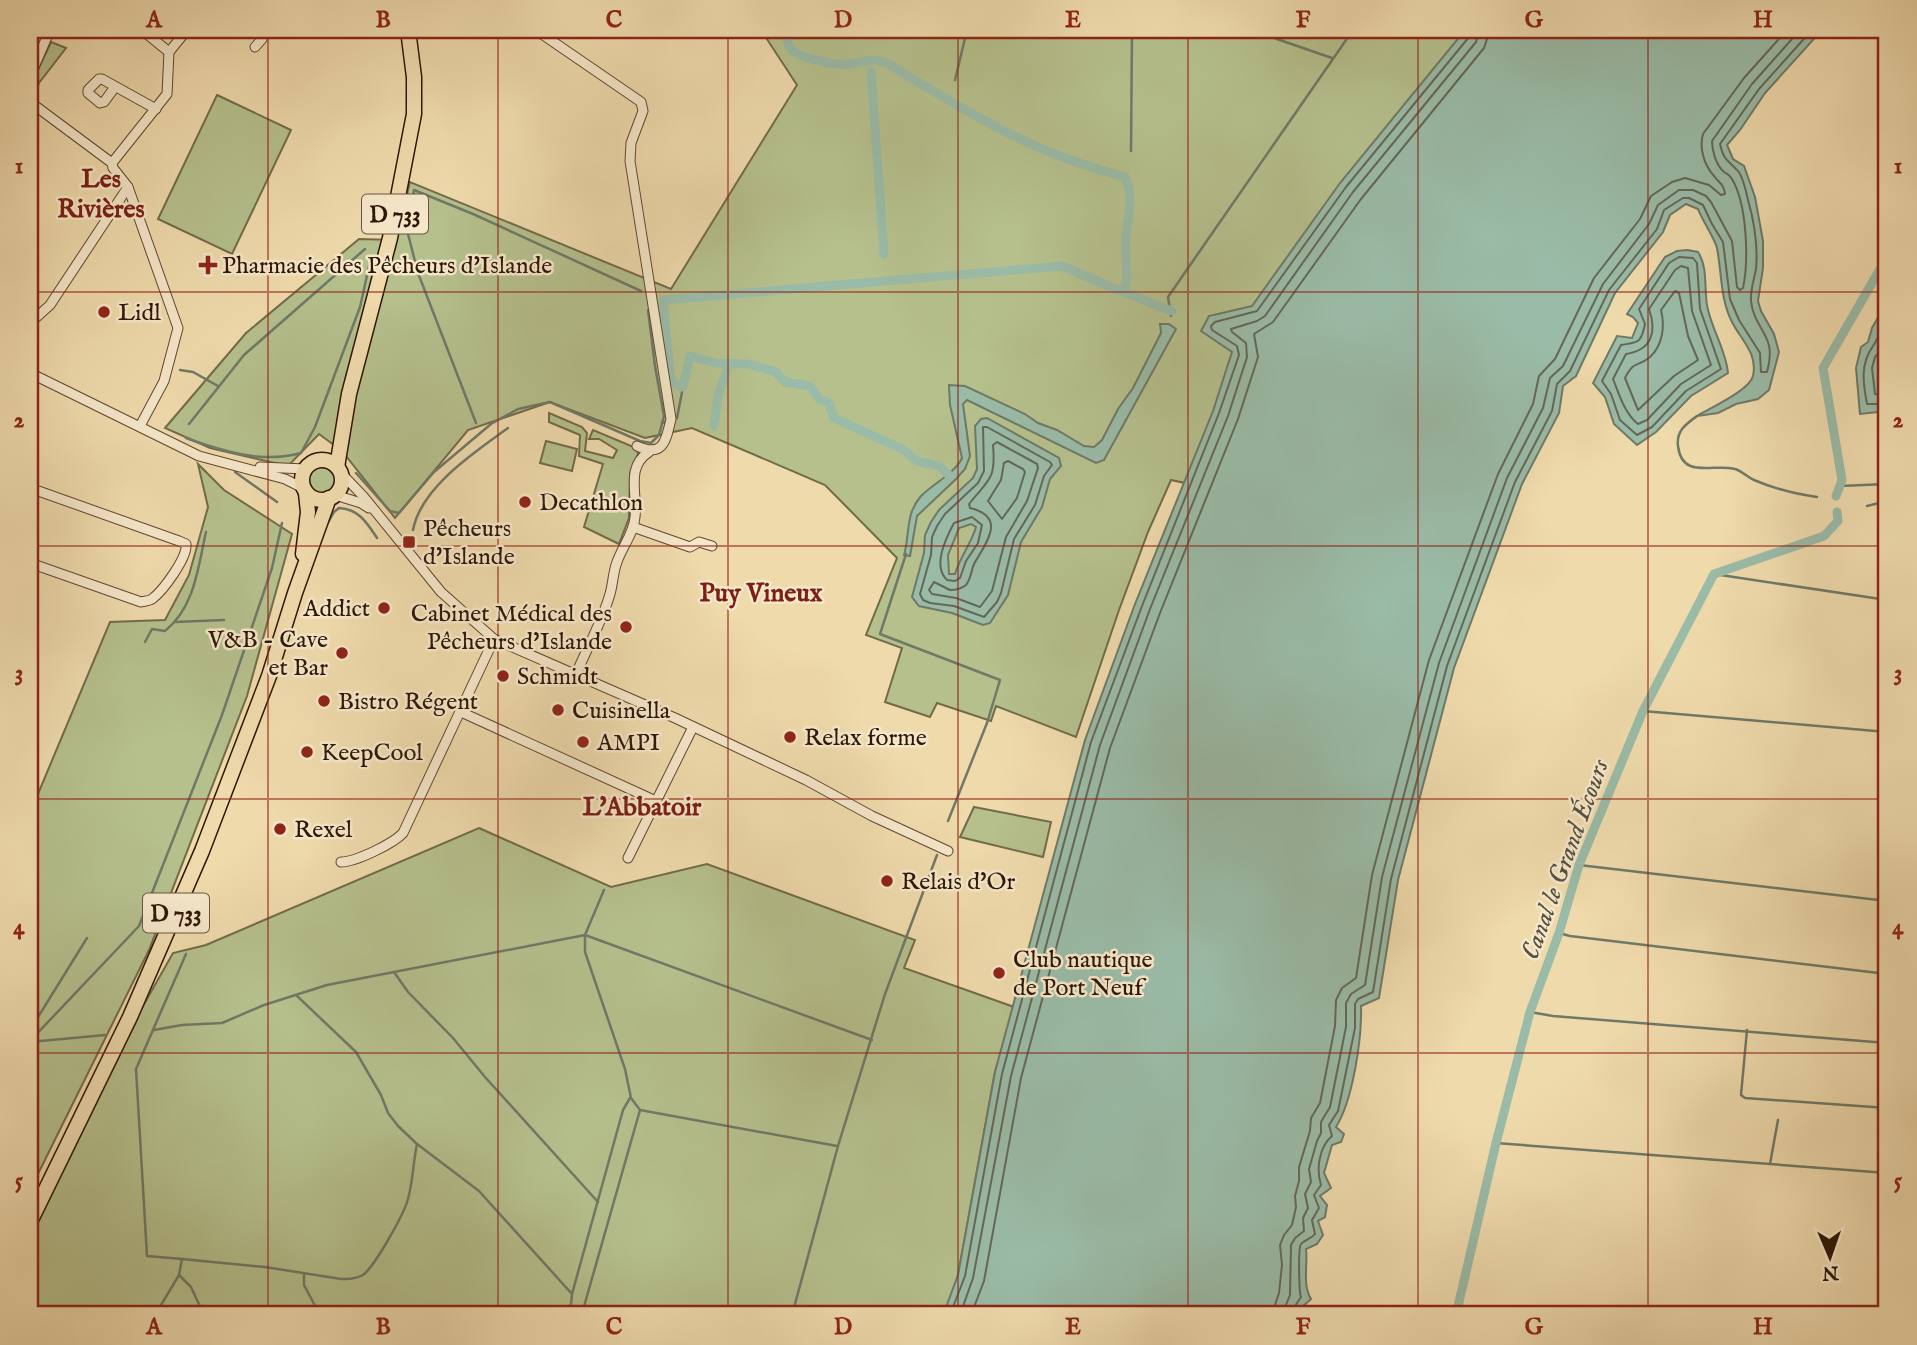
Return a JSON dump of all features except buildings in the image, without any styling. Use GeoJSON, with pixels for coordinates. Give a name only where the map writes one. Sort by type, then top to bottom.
{"type":"FeatureCollection","features":[{"type":"Feature","properties":{"kind":"main road","name":"D 733"},"geometry":{"type":"LineString","coordinates":[[321,460],[332,443],[349,394],[390,238],[414,114],[414,77],[408,30]]}},
{"type":"Feature","properties":{"kind":"main road","name":"D 733"},"geometry":{"type":"LineString","coordinates":[[339,470],[349,394]]}},
{"type":"Feature","properties":{"kind":"main road"},"geometry":{"type":"LineString","coordinates":[[321,460],[329,461],[339,470],[341,485],[332,496],[317,499],[305,491],[302,481],[305,468],[321,460]]}},
{"type":"Feature","properties":{"kind":"main road","name":"D 733"},"geometry":{"type":"LineString","coordinates":[[295,593],[307,522],[305,491]]}},
{"type":"Feature","properties":{"kind":"main road","name":"D 733"},"geometry":{"type":"LineString","coordinates":[[30,1222],[168,933],[265,688],[295,593],[332,496]]}},
{"type":"Feature","properties":{"kind":"street"},"geometry":{"type":"LineString","coordinates":[[30,76],[50,30]]}},
{"type":"Feature","properties":{"kind":"street"},"geometry":{"type":"LineString","coordinates":[[142,30],[169,52]]}},
{"type":"Feature","properties":{"kind":"street"},"geometry":{"type":"LineString","coordinates":[[112,163],[167,94],[169,52],[187,30]]}},
{"type":"Feature","properties":{"kind":"street"},"geometry":{"type":"LineString","coordinates":[[254,30],[262,39],[255,47]]}},
{"type":"Feature","properties":{"kind":"street"},"geometry":{"type":"LineString","coordinates":[[536,30],[640,102],[643,111],[631,143],[630,161],[670,421],[665,442],[657,450],[642,456],[634,475],[633,496],[636,507],[633,527],[616,564],[610,594],[601,619],[576,674]]}},
{"type":"Feature","properties":{"kind":"street"},"geometry":{"type":"LineString","coordinates":[[115,86],[156,109]]}},
{"type":"Feature","properties":{"kind":"street"},"geometry":{"type":"LineString","coordinates":[[30,102],[112,163],[128,187],[178,328],[164,381],[140,426]]}},
{"type":"Feature","properties":{"kind":"street"},"geometry":{"type":"LineString","coordinates":[[30,323],[50,305],[128,187]]}},
{"type":"Feature","properties":{"kind":"street"},"geometry":{"type":"LineString","coordinates":[[30,373],[199,456],[285,480],[305,491]]}},
{"type":"Feature","properties":{"kind":"street"},"geometry":{"type":"LineString","coordinates":[[637,446],[649,452]]}},
{"type":"Feature","properties":{"kind":"street"},"geometry":{"type":"LineString","coordinates":[[230,464],[305,468]]}},
{"type":"Feature","properties":{"kind":"street"},"geometry":{"type":"LineString","coordinates":[[339,470],[382,518],[441,592],[494,639],[693,727],[948,851]]}},
{"type":"Feature","properties":{"kind":"street"},"geometry":{"type":"LineString","coordinates":[[30,488],[180,541],[186,544],[187,551],[151,600],[141,602],[30,563]]}},
{"type":"Feature","properties":{"kind":"street"},"geometry":{"type":"LineString","coordinates":[[332,496],[361,503],[382,518]]}},
{"type":"Feature","properties":{"kind":"street"},"geometry":{"type":"LineString","coordinates":[[633,527],[690,547],[699,542],[712,546]]}},
{"type":"Feature","properties":{"kind":"street"},"geometry":{"type":"LineString","coordinates":[[341,862],[349,862],[403,834],[494,639]]}},
{"type":"Feature","properties":{"kind":"street"},"geometry":{"type":"LineString","coordinates":[[461,712],[656,801]]}},
{"type":"Feature","properties":{"kind":"street"},"geometry":{"type":"LineString","coordinates":[[628,858],[693,727]]}},
{"type":"Feature","properties":{"kind":"green space"},"geometry":{"type":"Polygon","coordinates":[[[761,30],[1512,30],[1244,343],[1185,483],[1171,480],[1148,532],[1076,737],[996,706],[991,721],[937,703],[930,717],[885,702],[902,648],[866,635],[897,558],[825,485],[692,428],[645,438],[550,402],[468,430],[395,518],[342,451],[319,434],[288,466],[210,448],[165,428],[246,333],[359,239],[396,240],[410,182],[671,289],[797,85],[761,30]]]}},
{"type":"Feature","properties":{"kind":"green space"},"geometry":{"type":"Polygon","coordinates":[[[51,42],[66,48],[39,83],[34,98],[30,95],[30,87],[51,42]]]}},
{"type":"Feature","properties":{"kind":"green space"},"geometry":{"type":"Polygon","coordinates":[[[217,95],[291,130],[232,254],[158,219],[217,95]]]}},
{"type":"Feature","properties":{"kind":"green space"},"geometry":{"type":"Polygon","coordinates":[[[549,413],[582,427],[587,433],[585,451],[613,458],[617,450],[599,439],[589,439],[593,430],[636,448],[638,454],[630,474],[629,518],[619,544],[584,527],[603,464],[579,456],[580,435],[549,422],[549,413]]]}},
{"type":"Feature","properties":{"kind":"green space"},"geometry":{"type":"Polygon","coordinates":[[[546,441],[577,449],[572,471],[540,463],[546,441]]]}},
{"type":"Feature","properties":{"kind":"green space"},"geometry":{"type":"Polygon","coordinates":[[[198,464],[224,490],[292,534],[247,696],[149,950],[30,1190],[30,813],[110,622],[165,620],[189,575],[208,507],[198,464]]]}},
{"type":"Feature","properties":{"kind":"green space"},"geometry":{"type":"Polygon","coordinates":[[[321,467],[331,471],[335,481],[331,491],[321,495],[311,491],[307,481],[311,471],[321,467]]]}},
{"type":"Feature","properties":{"kind":"green space"},"geometry":{"type":"Polygon","coordinates":[[[974,807],[1051,822],[1043,857],[960,837],[974,807]]]}},
{"type":"Feature","properties":{"kind":"green space"},"geometry":{"type":"Polygon","coordinates":[[[479,828],[611,887],[707,864],[915,940],[904,968],[1014,1007],[995,1072],[958,1275],[948,1315],[30,1315],[30,1206],[173,953],[206,945],[479,828]]]}},
{"type":"Feature","properties":{"kind":"water"},"geometry":{"type":"Polygon","coordinates":[[[1465,30],[1822,30],[1765,93],[1727,145],[1733,159],[1744,166],[1755,197],[1763,241],[1763,268],[1758,301],[1774,334],[1779,352],[1769,390],[1758,399],[1736,404],[1718,413],[1697,416],[1745,387],[1753,376],[1754,368],[1748,347],[1732,322],[1725,304],[1716,244],[1698,209],[1686,204],[1670,215],[1663,232],[1615,293],[1576,376],[1563,386],[1559,413],[1522,484],[1454,668],[1398,880],[1379,998],[1361,1006],[1355,1068],[1347,1101],[1336,1127],[1344,1134],[1341,1142],[1332,1145],[1324,1173],[1331,1188],[1320,1196],[1327,1205],[1325,1217],[1318,1221],[1323,1235],[1317,1244],[1306,1249],[1306,1281],[1311,1299],[1301,1308],[1305,1315],[943,1315],[958,1275],[995,1072],[1085,740],[1135,604],[1213,411],[1232,352],[1201,331],[1209,316],[1252,306],[1340,183],[1465,30]]]}},
{"type":"Feature","properties":{"kind":"water"},"geometry":{"type":"Polygon","coordinates":[[[1687,250],[1698,252],[1701,258],[1709,314],[1728,373],[1691,396],[1656,432],[1637,445],[1614,424],[1605,397],[1593,383],[1617,336],[1632,338],[1638,323],[1627,314],[1665,257],[1687,250]]]}},
{"type":"Feature","properties":{"kind":"water"},"geometry":{"type":"Polygon","coordinates":[[[1887,302],[1887,411],[1860,414],[1856,368],[1861,347],[1868,342],[1872,328],[1887,302]]]}},
{"type":"Feature","properties":{"kind":"water"},"geometry":{"type":"Polygon","coordinates":[[[1160,324],[1169,324],[1176,329],[1104,460],[1096,463],[967,400],[963,404],[970,456],[965,469],[917,516],[910,556],[904,555],[910,517],[916,503],[954,469],[962,458],[950,405],[949,385],[965,386],[1057,430],[1084,446],[1094,447],[1102,440],[1118,409],[1133,388],[1161,333],[1160,324]]]}},
{"type":"Feature","properties":{"kind":"water"},"geometry":{"type":"Polygon","coordinates":[[[987,418],[1059,458],[1061,466],[1050,479],[1042,507],[1021,542],[1008,595],[990,623],[983,625],[952,613],[919,606],[912,597],[924,553],[925,535],[931,522],[939,510],[973,478],[977,469],[975,426],[981,419],[987,418]],[[971,524],[959,528],[948,555],[949,574],[955,574],[976,527],[971,524]]]}},
{"type":"Feature","properties":{"kind":"waterway"},"geometry":{"type":"LineString","coordinates":[[783,30],[789,46],[802,56],[836,64],[873,61],[887,63],[1001,130],[1060,156],[1125,177],[1128,184],[1130,199],[1126,243],[1127,281],[1126,287],[1118,290],[1062,266],[663,300],[671,382],[683,387],[690,356],[715,363],[748,364],[776,372],[785,382],[810,386],[819,399],[829,403],[834,418],[904,450],[916,461],[939,466],[950,476]]}},
{"type":"Feature","properties":{"kind":"waterway"},"geometry":{"type":"LineString","coordinates":[[955,80],[967,30]]}},
{"type":"Feature","properties":{"kind":"waterway"},"geometry":{"type":"LineString","coordinates":[[1131,151],[1132,30]]}},
{"type":"Feature","properties":{"kind":"waterway"},"geometry":{"type":"LineString","coordinates":[[1251,30],[1332,58]]}},
{"type":"Feature","properties":{"kind":"waterway"},"geometry":{"type":"LineString","coordinates":[[1171,316],[1168,297],[1353,30]]}},
{"type":"Feature","properties":{"kind":"waterway"},"geometry":{"type":"LineString","coordinates":[[871,72],[884,254]]}},
{"type":"Feature","properties":{"kind":"waterway"},"geometry":{"type":"LineString","coordinates":[[476,423],[418,273],[408,234],[414,190],[641,291]]}},
{"type":"Feature","properties":{"kind":"waterway"},"geometry":{"type":"LineString","coordinates":[[189,424],[244,355],[365,249]]}},
{"type":"Feature","properties":{"kind":"waterway","name":"Canal le Grand Écours"},"geometry":{"type":"LineString","coordinates":[[1836,496],[1842,480],[1823,368],[1887,257]]}},
{"type":"Feature","properties":{"kind":"waterway"},"geometry":{"type":"LineString","coordinates":[[186,438],[257,457],[301,453],[315,427],[360,307],[370,262]]}},
{"type":"Feature","properties":{"kind":"waterway"},"geometry":{"type":"LineString","coordinates":[[1118,290],[1172,311]]}},
{"type":"Feature","properties":{"kind":"waterway"},"geometry":{"type":"LineString","coordinates":[[356,473],[390,511],[399,513],[434,472],[491,424],[518,409],[550,402],[640,441],[651,443],[659,435],[664,416],[648,310]]}},
{"type":"Feature","properties":{"kind":"waterway"},"geometry":{"type":"LineString","coordinates":[[714,426],[718,396],[729,363]]}},
{"type":"Feature","properties":{"kind":"waterway"},"geometry":{"type":"LineString","coordinates":[[180,370],[193,372],[218,386]]}},
{"type":"Feature","properties":{"kind":"waterway"},"geometry":{"type":"LineString","coordinates":[[662,423],[677,418],[683,387]]}},
{"type":"Feature","properties":{"kind":"waterway"},"geometry":{"type":"LineString","coordinates":[[1697,416],[1686,425],[1679,436],[1678,446],[1686,463],[1700,468],[1735,469],[1770,486],[1817,497]]}},
{"type":"Feature","properties":{"kind":"waterway"},"geometry":{"type":"LineString","coordinates":[[413,530],[418,514],[438,485],[466,459],[508,428]]}},
{"type":"Feature","properties":{"kind":"waterway"},"geometry":{"type":"LineString","coordinates":[[235,472],[277,502]]}},
{"type":"Feature","properties":{"kind":"waterway"},"geometry":{"type":"LineString","coordinates":[[1840,486],[1887,484]]}},
{"type":"Feature","properties":{"kind":"waterway"},"geometry":{"type":"LineString","coordinates":[[1867,506],[1887,501]]}},
{"type":"Feature","properties":{"kind":"waterway"},"geometry":{"type":"LineString","coordinates":[[325,528],[334,512],[339,508],[346,509],[362,518],[377,538]]}},
{"type":"Feature","properties":{"kind":"waterway","name":"Canal le Grand Écours"},"geometry":{"type":"LineString","coordinates":[[1456,1315],[1530,1012],[1559,933],[1579,865],[1643,711],[1714,574],[1824,536],[1838,521],[1837,512]]}},
{"type":"Feature","properties":{"kind":"waterway"},"geometry":{"type":"LineString","coordinates":[[30,1041],[139,926],[222,715],[272,568],[282,523]]}},
{"type":"Feature","properties":{"kind":"waterway"},"geometry":{"type":"LineString","coordinates":[[145,642],[152,629],[165,631],[183,610],[194,586],[206,532]]}},
{"type":"Feature","properties":{"kind":"waterway"},"geometry":{"type":"LineString","coordinates":[[906,554],[880,634],[1000,680],[987,723],[948,821]]}},
{"type":"Feature","properties":{"kind":"waterway"},"geometry":{"type":"LineString","coordinates":[[1714,574],[1887,600]]}},
{"type":"Feature","properties":{"kind":"waterway"},"geometry":{"type":"LineString","coordinates":[[175,622],[224,620]]}},
{"type":"Feature","properties":{"kind":"waterway"},"geometry":{"type":"LineString","coordinates":[[1643,711],[1887,732]]}},
{"type":"Feature","properties":{"kind":"waterway"},"geometry":{"type":"LineString","coordinates":[[792,1315],[838,1146],[885,994],[937,855]]}},
{"type":"Feature","properties":{"kind":"waterway"},"geometry":{"type":"LineString","coordinates":[[1579,865],[1887,901]]}},
{"type":"Feature","properties":{"kind":"waterway"},"geometry":{"type":"LineString","coordinates":[[604,890],[585,935],[585,952],[625,1069],[631,1098],[640,1110],[837,1146]]}},
{"type":"Feature","properties":{"kind":"waterway"},"geometry":{"type":"LineString","coordinates":[[1559,933],[1887,974]]}},
{"type":"Feature","properties":{"kind":"waterway"},"geometry":{"type":"LineString","coordinates":[[154,1030],[182,1025],[222,1023],[264,1005],[327,985],[585,935],[872,1040]]}},
{"type":"Feature","properties":{"kind":"waterway"},"geometry":{"type":"LineString","coordinates":[[30,1030],[87,938]]}},
{"type":"Feature","properties":{"kind":"waterway"},"geometry":{"type":"LineString","coordinates":[[182,1259],[147,1256],[136,1069],[186,954]]}},
{"type":"Feature","properties":{"kind":"waterway"},"geometry":{"type":"LineString","coordinates":[[394,972],[408,992],[453,1038],[598,1202]]}},
{"type":"Feature","properties":{"kind":"waterway"},"geometry":{"type":"LineString","coordinates":[[296,995],[356,1052],[381,1095],[388,1113],[398,1126],[417,1144],[479,1191],[572,1294]]}},
{"type":"Feature","properties":{"kind":"waterway"},"geometry":{"type":"LineString","coordinates":[[1530,1012],[1887,1043]]}},
{"type":"Feature","properties":{"kind":"waterway"},"geometry":{"type":"LineString","coordinates":[[1747,1030],[1741,1095],[1745,1098],[1887,1108]]}},
{"type":"Feature","properties":{"kind":"waterway"},"geometry":{"type":"LineString","coordinates":[[30,1042],[105,1035]]}},
{"type":"Feature","properties":{"kind":"waterway"},"geometry":{"type":"LineString","coordinates":[[565,1315],[571,1304],[623,1110],[630,1098]]}},
{"type":"Feature","properties":{"kind":"waterway"},"geometry":{"type":"LineString","coordinates":[[585,1315],[583,1310],[640,1110]]}},
{"type":"Feature","properties":{"kind":"waterway"},"geometry":{"type":"LineString","coordinates":[[1770,1164],[1778,1120]]}},
{"type":"Feature","properties":{"kind":"waterway"},"geometry":{"type":"LineString","coordinates":[[1496,1143],[1887,1173]]}},
{"type":"Feature","properties":{"kind":"waterway"},"geometry":{"type":"LineString","coordinates":[[155,1315],[179,1275],[182,1259],[265,1267],[341,1279],[363,1275],[381,1251],[408,1199],[417,1144]]}},
{"type":"Feature","properties":{"kind":"waterway"},"geometry":{"type":"LineString","coordinates":[[179,1275],[191,1287],[204,1315]]}},
{"type":"Feature","properties":{"kind":"waterway"},"geometry":{"type":"LineString","coordinates":[[304,1275],[304,1285],[320,1315]]}},
{"type":"Feature","properties":{"kind":"waterway"},"geometry":{"type":"LineString","coordinates":[[1458,1308],[1548,1315]]}},
{"type":"Feature","properties":{"kind":"place","name":"Pharmacie des Pêcheurs d'Islande"},"geometry":{"type":"Point","coordinates":[208,265]}},
{"type":"Feature","properties":{"kind":"place","name":"Lidl"},"geometry":{"type":"Point","coordinates":[104,312]}},
{"type":"Feature","properties":{"kind":"place","name":"Decathlon"},"geometry":{"type":"Point","coordinates":[525,502]}},
{"type":"Feature","properties":{"kind":"place","name":"Pêcheurs d'Islande"},"geometry":{"type":"Point","coordinates":[409,542]}},
{"type":"Feature","properties":{"kind":"place","name":"Addict"},"geometry":{"type":"Point","coordinates":[384,608]}},
{"type":"Feature","properties":{"kind":"place","name":"Cabinet Médical des Pêcheurs d'Islande"},"geometry":{"type":"Point","coordinates":[626,627]}},
{"type":"Feature","properties":{"kind":"place","name":"V&B - Cave et Bar"},"geometry":{"type":"Point","coordinates":[342,653]}},
{"type":"Feature","properties":{"kind":"place","name":"Schmidt"},"geometry":{"type":"Point","coordinates":[503,676]}},
{"type":"Feature","properties":{"kind":"place","name":"Bistro Régent"},"geometry":{"type":"Point","coordinates":[324,701]}},
{"type":"Feature","properties":{"kind":"place","name":"Cuisinella"},"geometry":{"type":"Point","coordinates":[558,710]}},
{"type":"Feature","properties":{"kind":"place","name":"Relax forme"},"geometry":{"type":"Point","coordinates":[790,737]}},
{"type":"Feature","properties":{"kind":"place","name":"AMPI"},"geometry":{"type":"Point","coordinates":[583,742]}},
{"type":"Feature","properties":{"kind":"place","name":"KeepCool"},"geometry":{"type":"Point","coordinates":[307,752]}},
{"type":"Feature","properties":{"kind":"place","name":"Rexel"},"geometry":{"type":"Point","coordinates":[280,829]}},
{"type":"Feature","properties":{"kind":"place","name":"Relais d'Or"},"geometry":{"type":"Point","coordinates":[887,881]}},
{"type":"Feature","properties":{"kind":"place","name":"Club nautique de Port Neuf"},"geometry":{"type":"Point","coordinates":[999,973]}},
{"type":"Feature","properties":{"kind":"district","name":"Les Rivières"},"geometry":{"type":"Point","coordinates":[101,193]}},
{"type":"Feature","properties":{"kind":"district","name":"Puy Vineux"},"geometry":{"type":"Point","coordinates":[761,592]}},
{"type":"Feature","properties":{"kind":"district","name":"L'Abbatoir"},"geometry":{"type":"Point","coordinates":[642,806]}}]}
